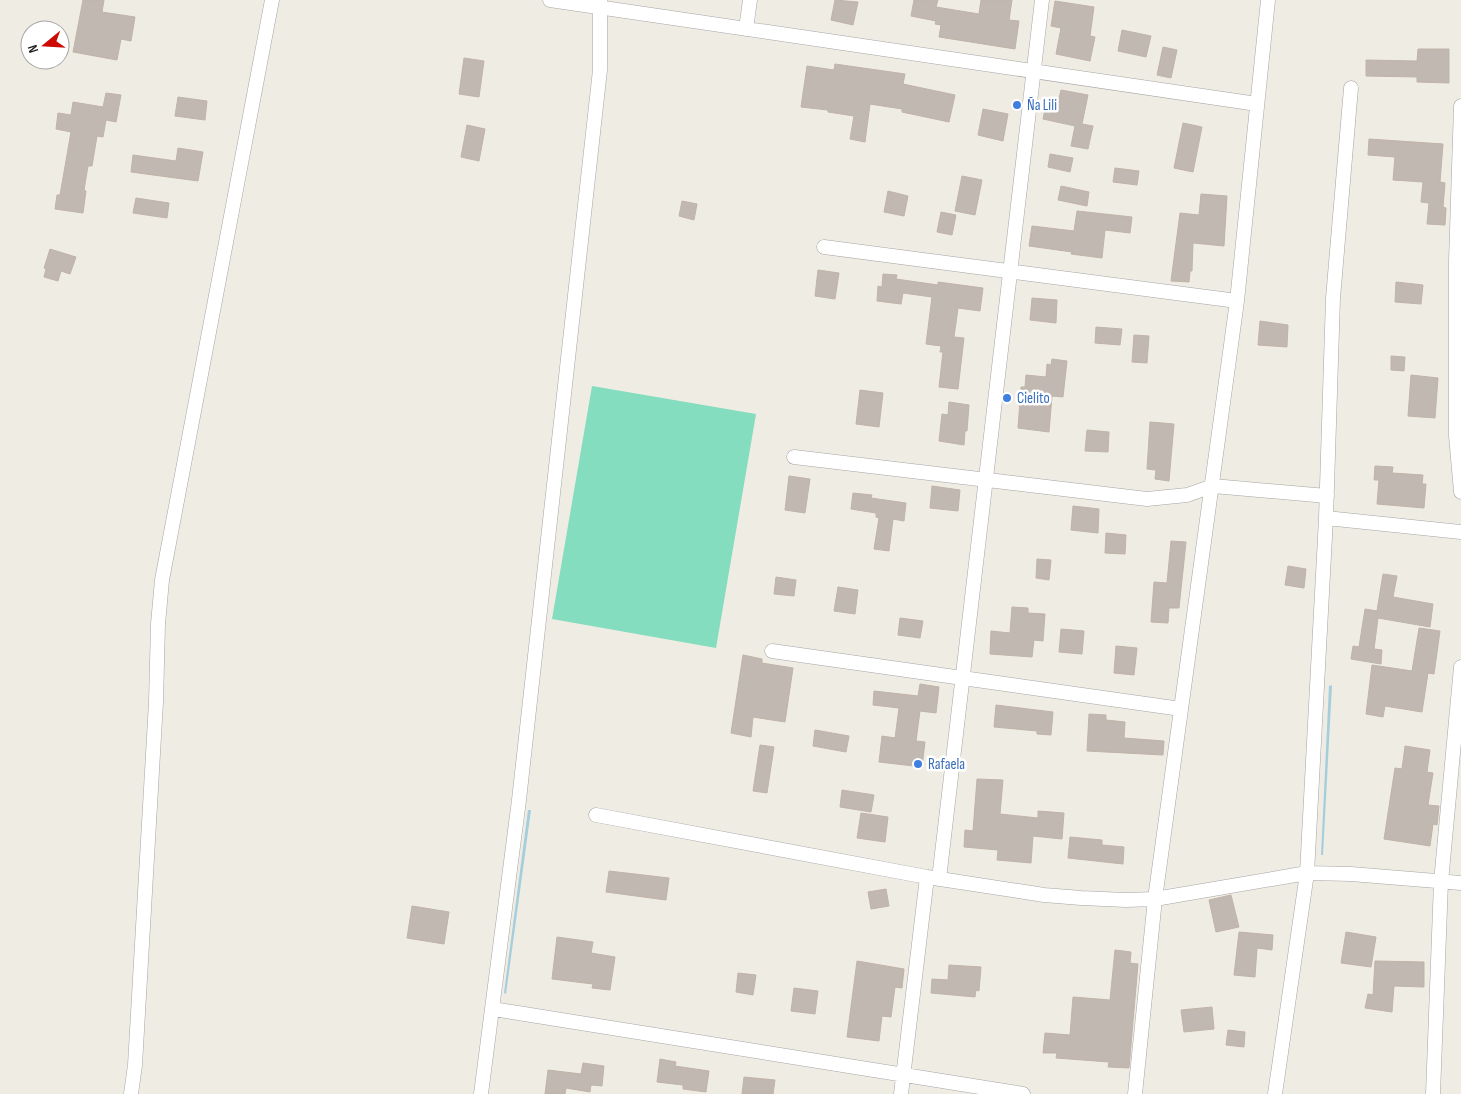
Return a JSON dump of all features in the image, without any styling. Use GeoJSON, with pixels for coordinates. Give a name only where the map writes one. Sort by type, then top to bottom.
{"type":"FeatureCollection","features":[{"type":"Feature","properties":{"kind":"street"},"geometry":{"type":"LineString","coordinates":[[131,1094],[135,1055],[162,580],[272,0]]}},
{"type":"Feature","properties":{"kind":"street"},"geometry":{"type":"LineString","coordinates":[[550,0],[599,3],[746,29],[1257,104]]}},
{"type":"Feature","properties":{"kind":"street"},"geometry":{"type":"LineString","coordinates":[[746,29],[750,0]]}},
{"type":"Feature","properties":{"kind":"street"},"geometry":{"type":"LineString","coordinates":[[901,1094],[962,678],[1042,0]]}},
{"type":"Feature","properties":{"kind":"street"},"geometry":{"type":"LineString","coordinates":[[1135,1094],[1155,899],[1237,301],[1268,0]]}},
{"type":"Feature","properties":{"kind":"street"},"geometry":{"type":"LineString","coordinates":[[481,1094],[519,800],[600,70],[599,3]]}},
{"type":"Feature","properties":{"kind":"street"},"geometry":{"type":"LineString","coordinates":[[1275,1094],[1307,873],[1327,496],[1333,298],[1351,88]]}},
{"type":"Feature","properties":{"kind":"street"},"geometry":{"type":"LineString","coordinates":[[1461,106],[1456,436],[1461,492]]}},
{"type":"Feature","properties":{"kind":"street"},"geometry":{"type":"LineString","coordinates":[[824,247],[1237,301]]}},
{"type":"Feature","properties":{"kind":"street"},"geometry":{"type":"LineString","coordinates":[[794,456],[1147,499],[1187,495],[1213,486],[1327,496]]}},
{"type":"Feature","properties":{"kind":"street"},"geometry":{"type":"LineString","coordinates":[[1326,518],[1461,532]]}},
{"type":"Feature","properties":{"kind":"street"},"geometry":{"type":"LineString","coordinates":[[772,651],[1181,709]]}},
{"type":"Feature","properties":{"kind":"street"},"geometry":{"type":"LineString","coordinates":[[1433,1094],[1441,882],[1461,667]]}},
{"type":"Feature","properties":{"kind":"street"},"geometry":{"type":"LineString","coordinates":[[596,815],[933,878],[1044,895],[1081,898],[1155,899],[1307,873],[1350,874],[1461,883]]}},
{"type":"Feature","properties":{"kind":"street"},"geometry":{"type":"LineString","coordinates":[[493,1009],[1023,1094]]}},
{"type":"Feature","properties":{"kind":"green space"},"geometry":{"type":"Polygon","coordinates":[[[592,386],[756,414],[716,648],[552,619],[592,386]]]}},
{"type":"Feature","properties":{"kind":"water"},"geometry":{"type":"Polygon","coordinates":[[[1332,685],[1323,855],[1321,855],[1329,686],[1332,685]]]}},
{"type":"Feature","properties":{"kind":"water"},"geometry":{"type":"Polygon","coordinates":[[[528,810],[531,810],[506,994],[504,993],[528,810]]]}},
{"type":"Feature","properties":{"kind":"building"},"geometry":{"type":"Polygon","coordinates":[[[83,0],[104,0],[102,12],[135,17],[131,41],[121,39],[117,60],[73,52],[83,0]]]}},
{"type":"Feature","properties":{"kind":"building"},"geometry":{"type":"Polygon","coordinates":[[[835,0],[858,2],[853,25],[831,20],[835,0]]]}},
{"type":"Feature","properties":{"kind":"building"},"geometry":{"type":"Polygon","coordinates":[[[914,0],[938,0],[936,7],[979,14],[981,0],[1012,0],[1009,20],[1019,21],[1015,49],[939,37],[941,25],[935,24],[936,21],[911,16],[914,0]]]}},
{"type":"Feature","properties":{"kind":"building"},"geometry":{"type":"Polygon","coordinates":[[[1055,1],[1094,7],[1090,36],[1095,37],[1090,61],[1056,54],[1061,28],[1051,26],[1055,1]]]}},
{"type":"Feature","properties":{"kind":"building"},"geometry":{"type":"Polygon","coordinates":[[[1122,30],[1151,36],[1146,57],[1118,51],[1122,30]]]}},
{"type":"Feature","properties":{"kind":"building"},"geometry":{"type":"Polygon","coordinates":[[[1163,47],[1177,50],[1171,78],[1157,75],[1163,47]]]}},
{"type":"Feature","properties":{"kind":"building"},"geometry":{"type":"Polygon","coordinates":[[[1418,49],[1449,49],[1449,83],[1417,82],[1417,77],[1366,76],[1366,60],[1417,61],[1418,49]]]}},
{"type":"Feature","properties":{"kind":"building"},"geometry":{"type":"Polygon","coordinates":[[[464,58],[484,61],[479,97],[459,94],[464,58]]]}},
{"type":"Feature","properties":{"kind":"building"},"geometry":{"type":"Polygon","coordinates":[[[835,64],[905,74],[903,84],[955,95],[949,122],[902,112],[902,109],[870,104],[865,142],[850,139],[854,116],[828,112],[828,110],[801,107],[807,66],[834,70],[835,64]]]}},
{"type":"Feature","properties":{"kind":"building"},"geometry":{"type":"Polygon","coordinates":[[[1061,90],[1088,95],[1082,124],[1093,126],[1088,149],[1071,146],[1075,126],[1043,119],[1046,104],[1057,107],[1061,90]]]}},
{"type":"Feature","properties":{"kind":"building"},"geometry":{"type":"Polygon","coordinates":[[[106,93],[121,95],[116,122],[106,120],[103,137],[97,136],[92,166],[88,166],[83,213],[55,209],[57,195],[60,195],[71,132],[56,129],[58,113],[71,115],[73,102],[103,107],[106,93]]]}},
{"type":"Feature","properties":{"kind":"building"},"geometry":{"type":"Polygon","coordinates":[[[178,97],[207,101],[205,120],[175,116],[178,97]]]}},
{"type":"Feature","properties":{"kind":"building"},"geometry":{"type":"Polygon","coordinates":[[[983,109],[1008,114],[1003,141],[978,135],[983,109]]]}},
{"type":"Feature","properties":{"kind":"building"},"geometry":{"type":"Polygon","coordinates":[[[1183,123],[1202,127],[1193,172],[1174,168],[1183,123]]]}},
{"type":"Feature","properties":{"kind":"building"},"geometry":{"type":"Polygon","coordinates":[[[467,125],[485,129],[479,161],[461,157],[467,125]]]}},
{"type":"Feature","properties":{"kind":"building"},"geometry":{"type":"Polygon","coordinates":[[[1369,139],[1443,144],[1440,182],[1445,183],[1443,207],[1446,208],[1445,225],[1427,224],[1429,203],[1421,202],[1423,182],[1393,180],[1395,157],[1368,155],[1369,139]]]}},
{"type":"Feature","properties":{"kind":"building"},"geometry":{"type":"Polygon","coordinates":[[[178,148],[203,152],[198,181],[131,172],[133,155],[176,161],[178,148]]]}},
{"type":"Feature","properties":{"kind":"building"},"geometry":{"type":"Polygon","coordinates":[[[1050,154],[1073,158],[1070,172],[1048,167],[1050,154]]]}},
{"type":"Feature","properties":{"kind":"building"},"geometry":{"type":"Polygon","coordinates":[[[1115,168],[1139,171],[1137,185],[1113,182],[1115,168]]]}},
{"type":"Feature","properties":{"kind":"building"},"geometry":{"type":"Polygon","coordinates":[[[962,176],[982,180],[975,215],[955,211],[962,176]]]}},
{"type":"Feature","properties":{"kind":"building"},"geometry":{"type":"Polygon","coordinates":[[[1061,186],[1089,192],[1087,206],[1058,200],[1061,186]]]}},
{"type":"Feature","properties":{"kind":"building"},"geometry":{"type":"Polygon","coordinates":[[[888,191],[908,196],[904,216],[884,212],[888,191]]]}},
{"type":"Feature","properties":{"kind":"building"},"geometry":{"type":"Polygon","coordinates":[[[1201,194],[1227,196],[1224,246],[1193,243],[1192,271],[1190,271],[1189,282],[1171,281],[1180,213],[1199,215],[1201,194]]]}},
{"type":"Feature","properties":{"kind":"building"},"geometry":{"type":"Polygon","coordinates":[[[136,198],[169,203],[167,218],[133,213],[136,198]]]}},
{"type":"Feature","properties":{"kind":"building"},"geometry":{"type":"Polygon","coordinates":[[[682,201],[697,204],[694,220],[679,216],[682,201]]]}},
{"type":"Feature","properties":{"kind":"building"},"geometry":{"type":"Polygon","coordinates":[[[1077,211],[1132,217],[1130,233],[1105,230],[1102,258],[1029,246],[1032,226],[1074,231],[1077,211]]]}},
{"type":"Feature","properties":{"kind":"building"},"geometry":{"type":"Polygon","coordinates":[[[941,212],[956,215],[952,235],[937,232],[941,212]]]}},
{"type":"Feature","properties":{"kind":"building"},"geometry":{"type":"Polygon","coordinates":[[[50,249],[76,257],[70,274],[61,271],[58,281],[44,277],[46,269],[44,268],[50,249]]]}},
{"type":"Feature","properties":{"kind":"building"},"geometry":{"type":"Polygon","coordinates":[[[818,270],[839,273],[835,299],[815,296],[818,270]]]}},
{"type":"Feature","properties":{"kind":"building"},"geometry":{"type":"Polygon","coordinates":[[[883,274],[897,275],[896,279],[938,285],[938,282],[983,288],[980,311],[958,308],[954,337],[964,338],[958,389],[939,387],[943,352],[940,352],[941,346],[926,344],[932,297],[903,293],[901,304],[877,301],[878,286],[882,287],[883,274]]]}},
{"type":"Feature","properties":{"kind":"building"},"geometry":{"type":"Polygon","coordinates":[[[1396,282],[1423,285],[1421,304],[1395,302],[1396,282]]]}},
{"type":"Feature","properties":{"kind":"building"},"geometry":{"type":"Polygon","coordinates":[[[1032,298],[1057,300],[1056,323],[1030,320],[1032,298]]]}},
{"type":"Feature","properties":{"kind":"building"},"geometry":{"type":"Polygon","coordinates":[[[1260,321],[1288,325],[1287,347],[1258,345],[1260,321]]]}},
{"type":"Feature","properties":{"kind":"building"},"geometry":{"type":"Polygon","coordinates":[[[1096,327],[1122,329],[1120,345],[1095,343],[1096,327]]]}},
{"type":"Feature","properties":{"kind":"building"},"geometry":{"type":"Polygon","coordinates":[[[1134,335],[1149,336],[1147,363],[1132,362],[1134,335]]]}},
{"type":"Feature","properties":{"kind":"building"},"geometry":{"type":"Polygon","coordinates":[[[1391,356],[1405,357],[1404,371],[1391,370],[1391,356]]]}},
{"type":"Feature","properties":{"kind":"building"},"geometry":{"type":"Polygon","coordinates":[[[1052,359],[1067,361],[1063,397],[1052,396],[1049,432],[1018,428],[1021,387],[1025,387],[1026,375],[1046,377],[1047,364],[1051,365],[1052,359]]]}},
{"type":"Feature","properties":{"kind":"building"},"geometry":{"type":"Polygon","coordinates":[[[1411,375],[1438,378],[1435,418],[1408,416],[1411,375]]]}},
{"type":"Feature","properties":{"kind":"building"},"geometry":{"type":"Polygon","coordinates":[[[860,390],[883,393],[879,427],[856,424],[860,390]]]}},
{"type":"Feature","properties":{"kind":"building"},"geometry":{"type":"Polygon","coordinates":[[[949,402],[969,405],[964,445],[939,441],[942,414],[948,415],[949,402]]]}},
{"type":"Feature","properties":{"kind":"building"},"geometry":{"type":"Polygon","coordinates":[[[1150,422],[1174,424],[1169,481],[1155,479],[1156,470],[1147,469],[1150,422]]]}},
{"type":"Feature","properties":{"kind":"building"},"geometry":{"type":"Polygon","coordinates":[[[1087,430],[1109,432],[1108,452],[1085,451],[1087,430]]]}},
{"type":"Feature","properties":{"kind":"building"},"geometry":{"type":"Polygon","coordinates":[[[1375,466],[1393,467],[1392,473],[1423,475],[1422,484],[1426,484],[1424,508],[1377,504],[1379,480],[1374,480],[1375,466]]]}},
{"type":"Feature","properties":{"kind":"building"},"geometry":{"type":"Polygon","coordinates":[[[789,476],[810,479],[805,513],[785,510],[789,476]]]}},
{"type":"Feature","properties":{"kind":"building"},"geometry":{"type":"Polygon","coordinates":[[[932,486],[960,490],[958,511],[930,508],[932,486]]]}},
{"type":"Feature","properties":{"kind":"building"},"geometry":{"type":"Polygon","coordinates":[[[853,493],[872,495],[871,498],[906,503],[904,521],[893,519],[889,551],[874,549],[879,518],[876,517],[876,513],[851,509],[853,493]]]}},
{"type":"Feature","properties":{"kind":"building"},"geometry":{"type":"Polygon","coordinates":[[[1073,506],[1099,509],[1098,533],[1071,530],[1073,506]]]}},
{"type":"Feature","properties":{"kind":"building"},"geometry":{"type":"Polygon","coordinates":[[[1106,533],[1126,535],[1125,554],[1105,553],[1106,533]]]}},
{"type":"Feature","properties":{"kind":"building"},"geometry":{"type":"Polygon","coordinates":[[[1171,541],[1186,542],[1179,608],[1169,608],[1168,623],[1151,622],[1154,582],[1167,583],[1171,541]]]}},
{"type":"Feature","properties":{"kind":"building"},"geometry":{"type":"Polygon","coordinates":[[[1037,559],[1051,560],[1049,580],[1036,578],[1037,559]]]}},
{"type":"Feature","properties":{"kind":"building"},"geometry":{"type":"Polygon","coordinates":[[[1288,566],[1306,569],[1304,588],[1285,585],[1288,566]]]}},
{"type":"Feature","properties":{"kind":"building"},"geometry":{"type":"Polygon","coordinates":[[[1383,574],[1397,576],[1393,597],[1433,604],[1430,627],[1378,618],[1374,649],[1382,650],[1381,664],[1351,659],[1353,646],[1359,647],[1365,609],[1377,611],[1383,574]]]}},
{"type":"Feature","properties":{"kind":"building"},"geometry":{"type":"Polygon","coordinates":[[[776,577],[796,580],[794,596],[774,594],[776,577]]]}},
{"type":"Feature","properties":{"kind":"building"},"geometry":{"type":"Polygon","coordinates":[[[838,587],[858,590],[855,614],[834,611],[838,587]]]}},
{"type":"Feature","properties":{"kind":"building"},"geometry":{"type":"Polygon","coordinates":[[[1012,607],[1028,608],[1028,613],[1045,614],[1043,641],[1034,640],[1032,657],[990,654],[991,631],[1010,633],[1012,607]]]}},
{"type":"Feature","properties":{"kind":"building"},"geometry":{"type":"Polygon","coordinates":[[[900,618],[923,621],[920,638],[898,635],[900,618]]]}},
{"type":"Feature","properties":{"kind":"building"},"geometry":{"type":"Polygon","coordinates":[[[1419,628],[1440,631],[1434,674],[1428,673],[1422,712],[1385,706],[1383,717],[1366,714],[1372,665],[1412,671],[1419,628]]]}},
{"type":"Feature","properties":{"kind":"building"},"geometry":{"type":"Polygon","coordinates":[[[1061,629],[1084,631],[1082,654],[1059,652],[1061,629]]]}},
{"type":"Feature","properties":{"kind":"building"},"geometry":{"type":"Polygon","coordinates":[[[1116,646],[1137,648],[1134,675],[1114,673],[1116,646]]]}},
{"type":"Feature","properties":{"kind":"building"},"geometry":{"type":"Polygon","coordinates":[[[743,655],[762,659],[762,663],[793,668],[785,722],[753,717],[751,737],[731,733],[743,655]]]}},
{"type":"Feature","properties":{"kind":"building"},"geometry":{"type":"Polygon","coordinates":[[[920,684],[939,687],[936,713],[920,711],[916,741],[925,742],[922,767],[879,762],[882,736],[895,738],[899,708],[873,705],[874,691],[918,696],[920,684]]]}},
{"type":"Feature","properties":{"kind":"building"},"geometry":{"type":"Polygon","coordinates":[[[996,705],[1053,712],[1051,735],[1037,734],[1037,731],[994,727],[996,705]]]}},
{"type":"Feature","properties":{"kind":"building"},"geometry":{"type":"Polygon","coordinates":[[[1089,714],[1106,715],[1106,720],[1125,722],[1124,738],[1164,741],[1163,755],[1087,751],[1089,714]]]}},
{"type":"Feature","properties":{"kind":"building"},"geometry":{"type":"Polygon","coordinates":[[[815,730],[849,736],[846,752],[813,746],[815,730]]]}},
{"type":"Feature","properties":{"kind":"building"},"geometry":{"type":"Polygon","coordinates":[[[760,745],[774,747],[767,793],[753,791],[760,745]]]}},
{"type":"Feature","properties":{"kind":"building"},"geometry":{"type":"Polygon","coordinates":[[[1405,746],[1430,750],[1427,772],[1433,773],[1428,805],[1439,806],[1437,825],[1433,824],[1430,846],[1384,839],[1395,768],[1402,769],[1405,746]]]}},
{"type":"Feature","properties":{"kind":"building"},"geometry":{"type":"Polygon","coordinates":[[[977,779],[1003,780],[1000,814],[1038,818],[1038,811],[1064,813],[1062,839],[1033,836],[1031,863],[997,860],[998,850],[964,847],[965,830],[973,831],[977,779]]]}},
{"type":"Feature","properties":{"kind":"building"},"geometry":{"type":"Polygon","coordinates":[[[842,790],[874,795],[871,812],[840,807],[842,790]]]}},
{"type":"Feature","properties":{"kind":"building"},"geometry":{"type":"Polygon","coordinates":[[[861,813],[888,817],[885,842],[857,838],[861,813]]]}},
{"type":"Feature","properties":{"kind":"building"},"geometry":{"type":"Polygon","coordinates":[[[1070,837],[1102,840],[1102,845],[1124,847],[1123,864],[1068,858],[1070,837]]]}},
{"type":"Feature","properties":{"kind":"building"},"geometry":{"type":"Polygon","coordinates":[[[609,871],[669,878],[666,900],[606,892],[609,871]]]}},
{"type":"Feature","properties":{"kind":"building"},"geometry":{"type":"Polygon","coordinates":[[[886,889],[889,906],[871,909],[868,892],[886,889]]]}},
{"type":"Feature","properties":{"kind":"building"},"geometry":{"type":"Polygon","coordinates":[[[1231,895],[1239,927],[1216,932],[1209,900],[1231,895]]]}},
{"type":"Feature","properties":{"kind":"building"},"geometry":{"type":"Polygon","coordinates":[[[412,906],[449,912],[444,944],[407,938],[412,906]]]}},
{"type":"Feature","properties":{"kind":"building"},"geometry":{"type":"Polygon","coordinates":[[[1239,932],[1273,935],[1272,950],[1257,948],[1255,977],[1234,975],[1239,932]]]}},
{"type":"Feature","properties":{"kind":"building"},"geometry":{"type":"Polygon","coordinates":[[[1346,932],[1376,937],[1371,967],[1341,963],[1346,932]]]}},
{"type":"Feature","properties":{"kind":"building"},"geometry":{"type":"Polygon","coordinates":[[[557,937],[593,942],[591,953],[615,957],[610,990],[592,988],[593,984],[552,979],[557,937]]]}},
{"type":"Feature","properties":{"kind":"building"},"geometry":{"type":"Polygon","coordinates":[[[1115,950],[1131,952],[1130,963],[1138,964],[1129,1068],[1108,1067],[1109,1062],[1056,1058],[1057,1053],[1043,1053],[1045,1033],[1070,1035],[1073,997],[1110,1000],[1115,950]]]}},
{"type":"Feature","properties":{"kind":"building"},"geometry":{"type":"Polygon","coordinates":[[[857,961],[904,969],[902,988],[895,987],[891,1017],[882,1016],[879,1041],[847,1037],[857,961]]]}},
{"type":"Feature","properties":{"kind":"building"},"geometry":{"type":"Polygon","coordinates":[[[1375,961],[1424,962],[1424,987],[1394,986],[1392,1012],[1365,1008],[1368,994],[1373,995],[1375,961]]]}},
{"type":"Feature","properties":{"kind":"building"},"geometry":{"type":"Polygon","coordinates":[[[949,965],[981,967],[979,991],[976,990],[975,997],[931,993],[932,979],[948,980],[949,965]]]}},
{"type":"Feature","properties":{"kind":"building"},"geometry":{"type":"Polygon","coordinates":[[[738,973],[756,975],[753,995],[736,992],[738,973]]]}},
{"type":"Feature","properties":{"kind":"building"},"geometry":{"type":"Polygon","coordinates":[[[794,988],[818,991],[815,1014],[791,1011],[794,988]]]}},
{"type":"Feature","properties":{"kind":"building"},"geometry":{"type":"Polygon","coordinates":[[[1212,1007],[1214,1029],[1184,1032],[1181,1010],[1212,1007]]]}},
{"type":"Feature","properties":{"kind":"building"},"geometry":{"type":"Polygon","coordinates":[[[1228,1030],[1245,1032],[1244,1047],[1226,1045],[1228,1030]]]}},
{"type":"Feature","properties":{"kind":"building"},"geometry":{"type":"Polygon","coordinates":[[[660,1059],[676,1062],[675,1066],[709,1071],[706,1092],[683,1089],[683,1085],[657,1082],[660,1059]]]}},
{"type":"Feature","properties":{"kind":"building"},"geometry":{"type":"Polygon","coordinates":[[[583,1063],[604,1066],[602,1086],[591,1085],[590,1092],[566,1088],[565,1094],[545,1094],[548,1070],[581,1074],[583,1063]]]}},
{"type":"Feature","properties":{"kind":"building"},"geometry":{"type":"Polygon","coordinates":[[[744,1077],[775,1080],[773,1094],[742,1094],[744,1077]]]}},
{"type":"Feature","properties":{"kind":"place","name":"Ña Lili"},"geometry":{"type":"Point","coordinates":[1017,105]}},
{"type":"Feature","properties":{"kind":"place","name":"Cielito"},"geometry":{"type":"Point","coordinates":[1007,398]}},
{"type":"Feature","properties":{"kind":"place","name":"Rafaela"},"geometry":{"type":"Point","coordinates":[918,764]}}]}
